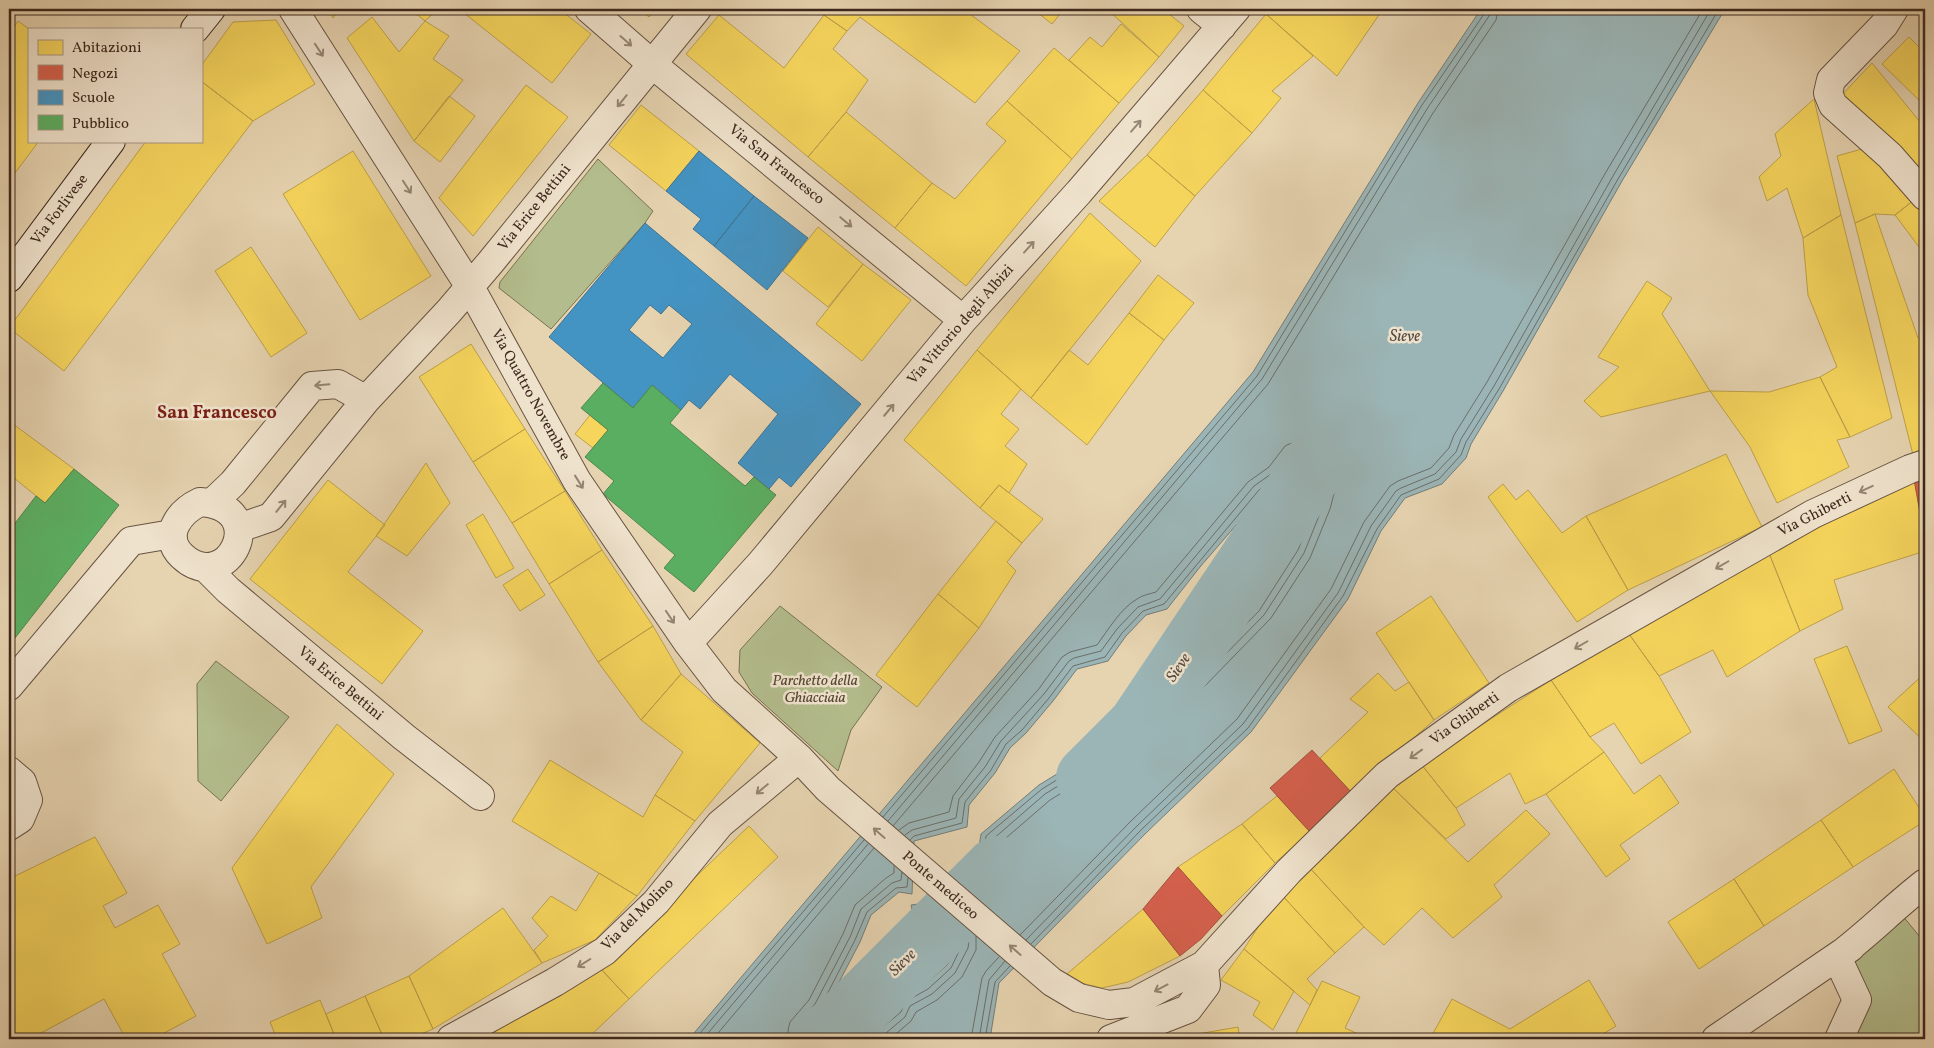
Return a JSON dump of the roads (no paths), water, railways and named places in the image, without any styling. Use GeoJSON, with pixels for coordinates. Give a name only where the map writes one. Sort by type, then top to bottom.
{"type":"FeatureCollection","features":[{"type":"Feature","properties":{"kind":"street"},"geometry":{"type":"LineString","coordinates":[[191,28],[200,9]]}},
{"type":"Feature","properties":{"kind":"street"},"geometry":{"type":"LineString","coordinates":[[196,28],[211,9]]}},
{"type":"Feature","properties":{"kind":"street","name":"Via Quattro Novembre"},"geometry":{"type":"LineString","coordinates":[[293,9],[470,287],[577,480],[688,644],[724,690],[799,758]]}},
{"type":"Feature","properties":{"kind":"street","name":"Via San Francesco"},"geometry":{"type":"LineString","coordinates":[[589,9],[652,64],[963,320]]}},
{"type":"Feature","properties":{"kind":"street","name":"Via Erice Bettini"},"geometry":{"type":"LineString","coordinates":[[239,528],[271,517],[366,400],[470,287],[697,9]]}},
{"type":"Feature","properties":{"kind":"street"},"geometry":{"type":"LineString","coordinates":[[1201,9],[1229,17]]}},
{"type":"Feature","properties":{"kind":"street"},"geometry":{"type":"LineString","coordinates":[[1894,9],[1884,25],[1831,80],[1828,93],[1833,105],[1890,156],[1925,196]]}},
{"type":"Feature","properties":{"kind":"street","name":"Via Vittorio degli Albizi"},"geometry":{"type":"LineString","coordinates":[[688,644],[761,563],[963,320],[1079,192],[1229,17]]}},
{"type":"Feature","properties":{"kind":"street","name":"Via Forlivese"},"geometry":{"type":"LineString","coordinates":[[9,278],[110,142]]}},
{"type":"Feature","properties":{"kind":"street"},"geometry":{"type":"LineString","coordinates":[[212,503],[233,483],[312,386],[338,384],[366,400]]}},
{"type":"Feature","properties":{"kind":"street","name":"Via Ghiberti"},"geometry":{"type":"LineString","coordinates":[[1052,982],[1078,998],[1109,1005],[1134,1002],[1204,965],[1289,870],[1387,775],[1508,688],[1813,514],[1910,469],[1925,464]]}},
{"type":"Feature","properties":{"kind":"street"},"geometry":{"type":"LineString","coordinates":[[9,686],[131,541],[172,534],[178,518],[188,508],[200,502],[212,503],[233,517],[239,528],[239,540],[233,552],[226,560],[205,567]]}},
{"type":"Feature","properties":{"kind":"street","name":"Via Erice Bettini"},"geometry":{"type":"LineString","coordinates":[[172,534],[175,547],[182,556],[205,567],[235,596],[397,731],[480,796]]}},
{"type":"Feature","properties":{"kind":"street","name":"Ponte mediceo"},"geometry":{"type":"LineString","coordinates":[[799,758],[828,789],[1052,982]]}},
{"type":"Feature","properties":{"kind":"street","name":"Via del Molino"},"geometry":{"type":"LineString","coordinates":[[451,1039],[554,982],[604,951],[656,902],[720,824],[799,758]]}},
{"type":"Feature","properties":{"kind":"street"},"geometry":{"type":"LineString","coordinates":[[9,772],[22,782],[28,800],[20,819],[9,826]]}},
{"type":"Feature","properties":{"kind":"street"},"geometry":{"type":"LineString","coordinates":[[1839,1039],[1857,1000],[1837,957],[1925,883]]}},
{"type":"Feature","properties":{"kind":"street"},"geometry":{"type":"LineString","coordinates":[[1716,1039],[1852,946]]}},
{"type":"Feature","properties":{"kind":"street"},"geometry":{"type":"LineString","coordinates":[[1111,1039],[1188,1009],[1206,985],[1204,965]]}},
{"type":"Feature","properties":{"kind":"water","name":"Sieve"},"geometry":{"type":"Polygon","coordinates":[[[1481,9],[1725,9],[1622,181],[1471,444],[1466,458],[1442,484],[1405,498],[1381,531],[1348,599],[1251,732],[1145,834],[999,983],[990,1039],[849,1039],[880,1024],[892,1013],[901,999],[925,985],[947,965],[958,943],[949,930],[916,927],[911,905],[971,897],[981,834],[1039,785],[1070,766],[1128,720],[1153,712],[1256,608],[1294,548],[1313,502],[1324,459],[1297,460],[1282,481],[1263,494],[1200,567],[1167,609],[1146,615],[1126,636],[1108,661],[1077,669],[1026,733],[1010,748],[995,773],[969,805],[967,827],[914,841],[912,894],[899,892],[871,915],[860,942],[824,1011],[806,1032],[835,1039],[689,1039],[1253,372],[1418,103],[1481,9]]]}},
{"type":"Feature","properties":{"kind":"waterway","name":"Sieve"},"geometry":{"type":"LineString","coordinates":[[1088,778],[1139,727],[1368,386]]}},
{"type":"Feature","properties":{"kind":"waterway","name":"Sieve"},"geometry":{"type":"LineString","coordinates":[[822,1039],[837,1029],[998,868]]}},
{"type":"Feature","properties":{"kind":"district","name":"San Francesco"},"geometry":{"type":"Point","coordinates":[217,413]}},
{"type":"Feature","properties":{"kind":"park label","name":"Parchetto della Ghiacciaia"},"geometry":{"type":"Point","coordinates":[815,690]}}]}
